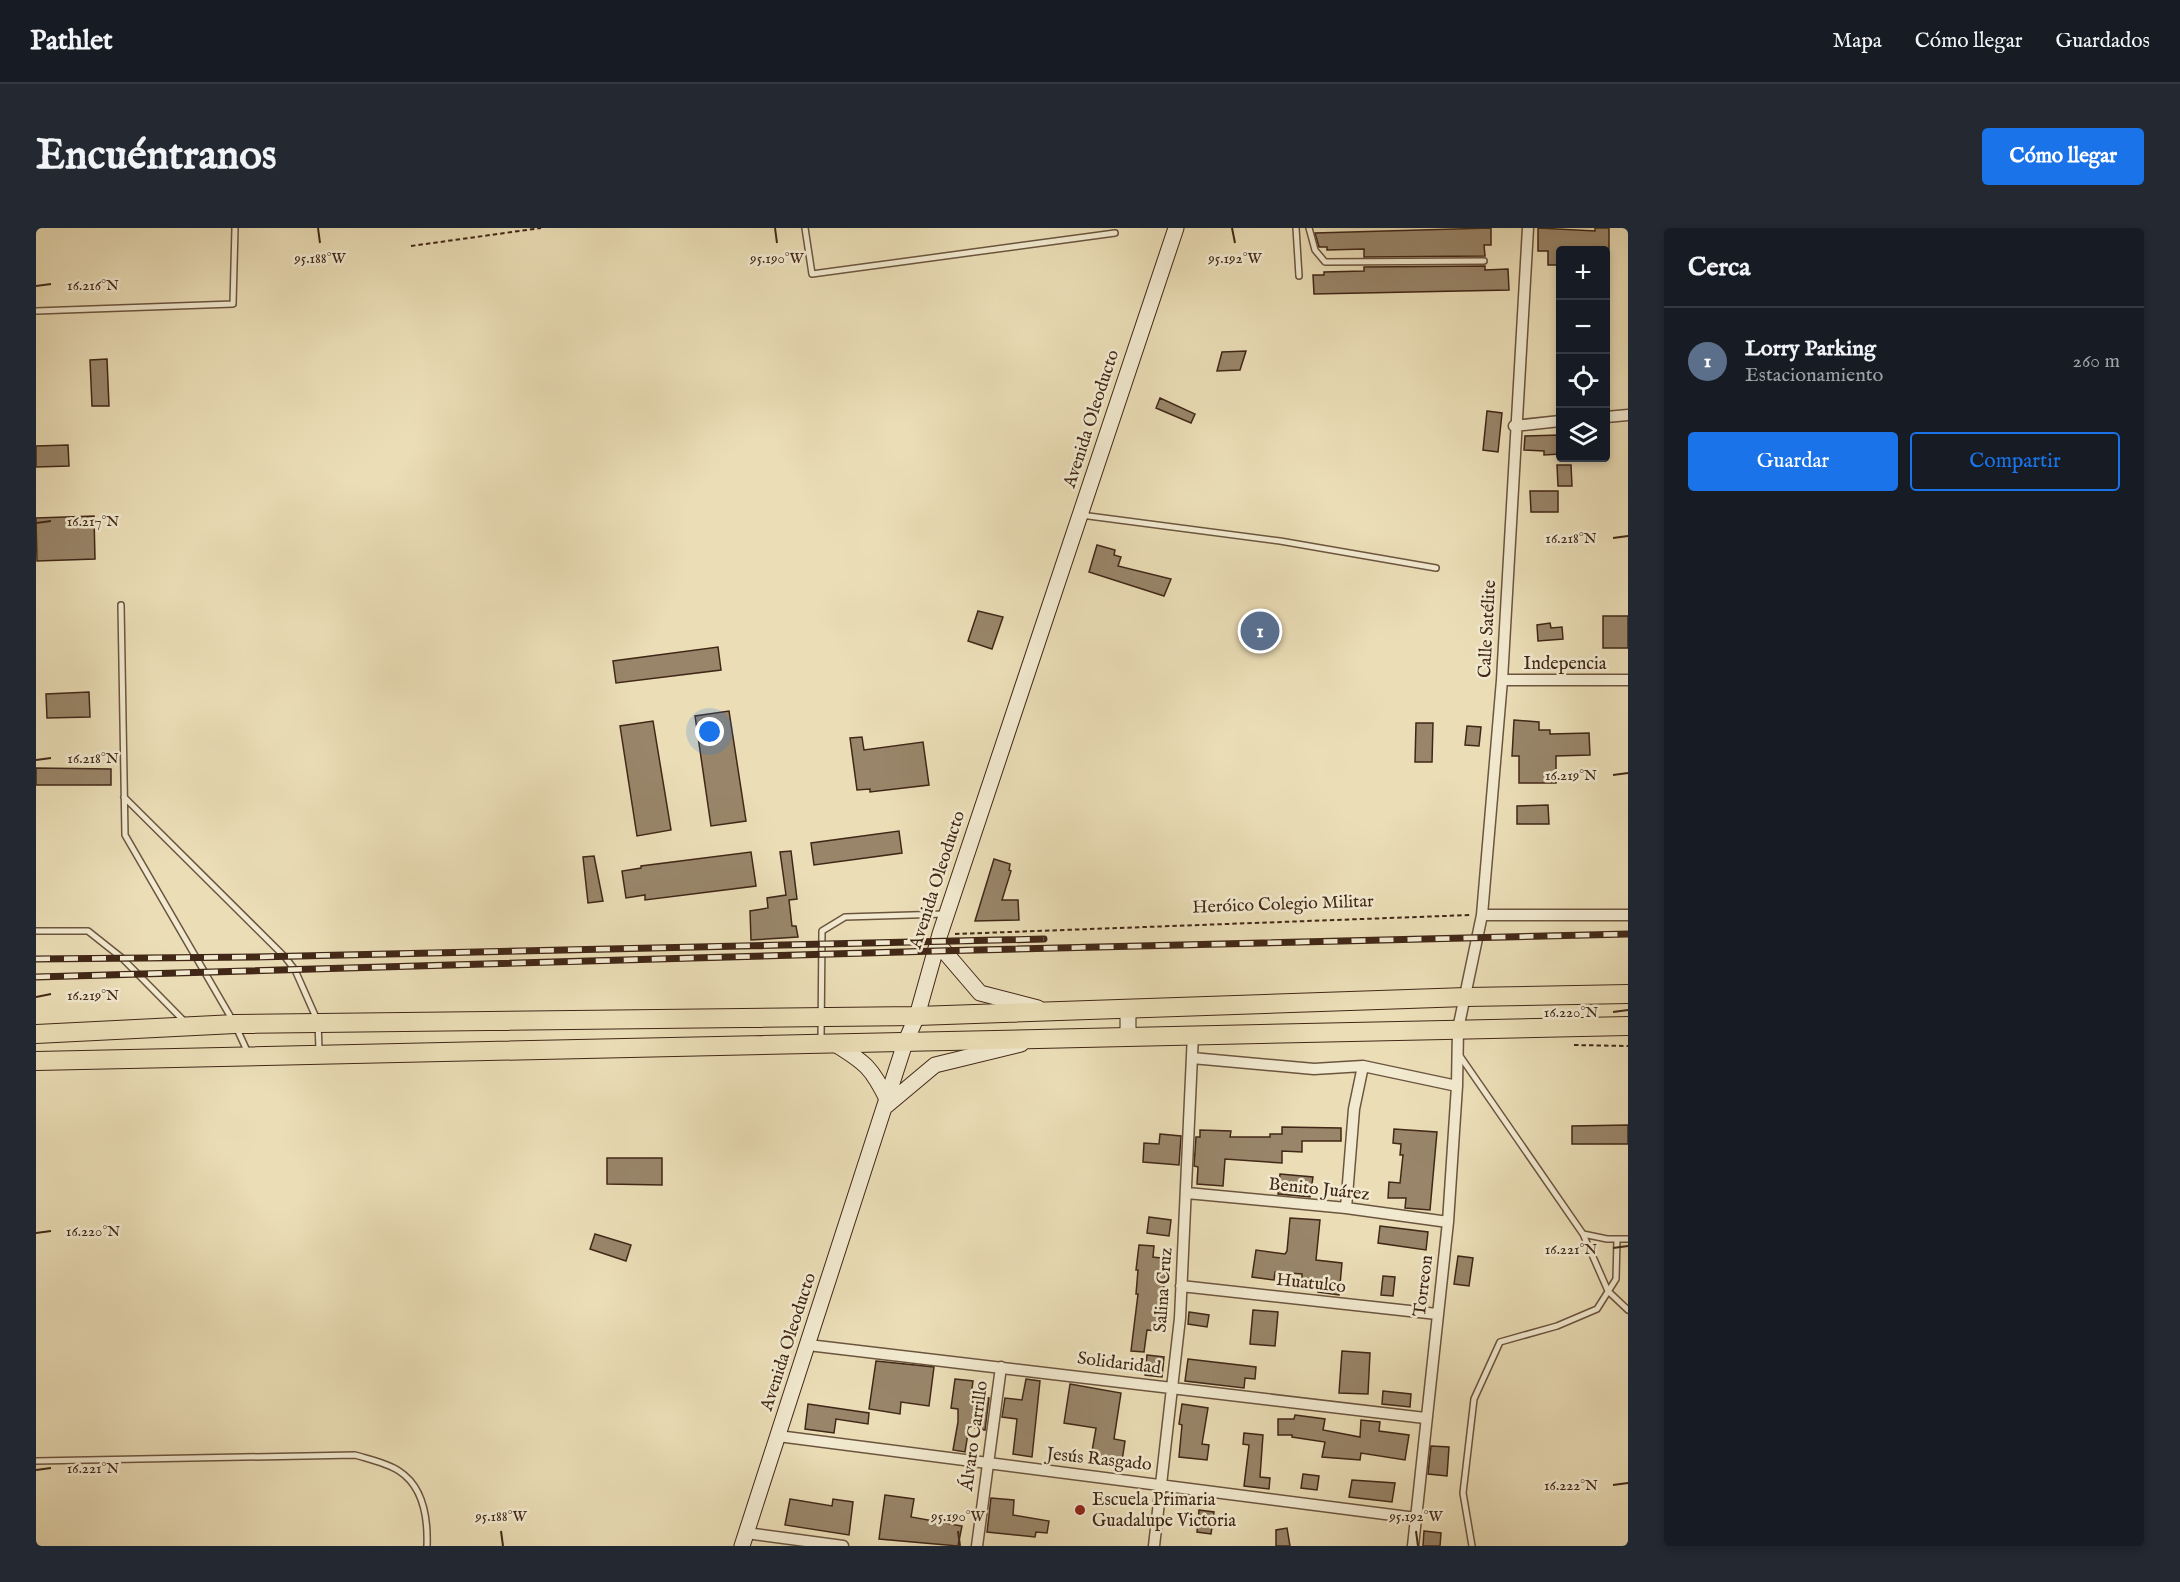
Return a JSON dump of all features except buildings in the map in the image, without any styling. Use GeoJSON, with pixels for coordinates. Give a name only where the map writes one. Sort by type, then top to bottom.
{"type":"FeatureCollection","features":[{"type":"Feature","properties":{"kind":"main road","name":"Avenida Oleoducto"},"geometry":{"type":"LineString","coordinates":[[744,1540],[905,1043],[917,1016],[947,914],[1176,228]]}},
{"type":"Feature","properties":{"kind":"main road"},"geometry":{"type":"LineString","coordinates":[[939,939],[980,993],[1050,1011]]}},
{"type":"Feature","properties":{"kind":"main road"},"geometry":{"type":"LineString","coordinates":[[36,1034],[235,1024],[917,1016],[1466,997],[1628,994]]}},
{"type":"Feature","properties":{"kind":"main road"},"geometry":{"type":"LineString","coordinates":[[1128,1008],[1128,1035]]}},
{"type":"Feature","properties":{"kind":"main road"},"geometry":{"type":"LineString","coordinates":[[36,1061],[319,1053],[905,1043],[1128,1035],[1628,1026]]}},
{"type":"Feature","properties":{"kind":"main road"},"geometry":{"type":"LineString","coordinates":[[828,1044],[863,1061],[875,1074],[887,1104],[935,1065],[1050,1037]]}},
{"type":"Feature","properties":{"kind":"street","name":"Calle Satélite"},"geometry":{"type":"LineString","coordinates":[[1458,1029],[1482,915],[1502,680],[1514,426],[1528,228]]}},
{"type":"Feature","properties":{"kind":"street"},"geometry":{"type":"LineString","coordinates":[[1610,417],[1628,415]]}},
{"type":"Feature","properties":{"kind":"street"},"geometry":{"type":"LineString","coordinates":[[1514,426],[1556,421]]}},
{"type":"Feature","properties":{"kind":"street","name":"Indepencia"},"geometry":{"type":"LineString","coordinates":[[1502,680],[1628,680]]}},
{"type":"Feature","properties":{"kind":"street"},"geometry":{"type":"LineString","coordinates":[[1482,915],[1628,915]]}},
{"type":"Feature","properties":{"kind":"street","name":"Torreon"},"geometry":{"type":"LineString","coordinates":[[1413,1546],[1425,1418],[1448,1222],[1457,1086],[1458,1029]]}},
{"type":"Feature","properties":{"kind":"street","name":"Salina Cruz"},"geometry":{"type":"LineString","coordinates":[[1154,1546],[1181,1286],[1193,1034]]}},
{"type":"Feature","properties":{"kind":"street"},"geometry":{"type":"LineString","coordinates":[[1192,1058],[1314,1069],[1363,1066],[1457,1086]]}},
{"type":"Feature","properties":{"kind":"street"},"geometry":{"type":"LineString","coordinates":[[1346,1208],[1354,1109],[1363,1066]]}},
{"type":"Feature","properties":{"kind":"street","name":"Benito Juárez"},"geometry":{"type":"LineString","coordinates":[[1187,1193],[1346,1208],[1448,1222]]}},
{"type":"Feature","properties":{"kind":"street","name":"Huatulco"},"geometry":{"type":"LineString","coordinates":[[1181,1286],[1437,1314]]}},
{"type":"Feature","properties":{"kind":"street","name":"Solidaridad"},"geometry":{"type":"LineString","coordinates":[[808,1345],[1425,1418]]}},
{"type":"Feature","properties":{"kind":"street","name":"Álvaro Carrillo"},"geometry":{"type":"LineString","coordinates":[[977,1546],[1001,1367]]}},
{"type":"Feature","properties":{"kind":"street","name":"Jesús Rasgado"},"geometry":{"type":"LineString","coordinates":[[778,1436],[988,1465],[1162,1484],[1416,1518]]}},
{"type":"Feature","properties":{"kind":"street"},"geometry":{"type":"LineString","coordinates":[[744,1540],[843,1546]]}},
{"type":"Feature","properties":{"kind":"lane"},"geometry":{"type":"LineString","coordinates":[[36,311],[233,304],[235,228]]}},
{"type":"Feature","properties":{"kind":"lane"},"geometry":{"type":"LineString","coordinates":[[805,228],[812,274],[1115,233]]}},
{"type":"Feature","properties":{"kind":"lane"},"geometry":{"type":"LineString","coordinates":[[1296,228],[1299,276]]}},
{"type":"Feature","properties":{"kind":"lane"},"geometry":{"type":"LineString","coordinates":[[1309,228],[1314,250],[1324,261],[1484,261]]}},
{"type":"Feature","properties":{"kind":"lane"},"geometry":{"type":"LineString","coordinates":[[1080,515],[1176,525],[1436,568]]}},
{"type":"Feature","properties":{"kind":"lane"},"geometry":{"type":"LineString","coordinates":[[121,605],[125,835],[235,1024],[249,1056]]}},
{"type":"Feature","properties":{"kind":"lane"},"geometry":{"type":"LineString","coordinates":[[124,797],[285,957],[295,970],[318,1022],[319,1053]]}},
{"type":"Feature","properties":{"kind":"lane"},"geometry":{"type":"LineString","coordinates":[[828,1044],[822,1017],[822,931],[845,917],[947,914]]}},
{"type":"Feature","properties":{"kind":"lane"},"geometry":{"type":"LineString","coordinates":[[36,931],[88,931],[122,958],[190,1027]]}},
{"type":"Feature","properties":{"kind":"lane"},"geometry":{"type":"LineString","coordinates":[[1458,1054],[1582,1234],[1608,1292],[1628,1310]]}},
{"type":"Feature","properties":{"kind":"lane"},"geometry":{"type":"LineString","coordinates":[[1582,1234],[1628,1239]]}},
{"type":"Feature","properties":{"kind":"lane"},"geometry":{"type":"LineString","coordinates":[[1472,1546],[1463,1493],[1474,1400],[1500,1342],[1557,1326],[1597,1309],[1616,1279],[1617,1239]]}},
{"type":"Feature","properties":{"kind":"lane"},"geometry":{"type":"LineString","coordinates":[[36,1461],[355,1455],[399,1471],[421,1494],[428,1529],[427,1546]]}},
{"type":"Feature","properties":{"kind":"path"},"geometry":{"type":"LineString","coordinates":[[411,246],[541,228]]}},
{"type":"Feature","properties":{"kind":"path","name":"Heróico Colegio Militar"},"geometry":{"type":"LineString","coordinates":[[939,939],[1482,915]]}},
{"type":"Feature","properties":{"kind":"railway"},"geometry":{"type":"LineString","coordinates":[[36,977],[1628,934]]}},
{"type":"Feature","properties":{"kind":"railway"},"geometry":{"type":"LineString","coordinates":[[36,959],[255,957],[1044,939]]}},
{"type":"Feature","properties":{"kind":"place","name":"Lorry Parking"},"geometry":{"type":"Point","coordinates":[1260,631]}},
{"type":"Feature","properties":{"kind":"place","name":"Escuela Primaria Guadalupe Victoria"},"geometry":{"type":"Point","coordinates":[1080,1510]}}]}
